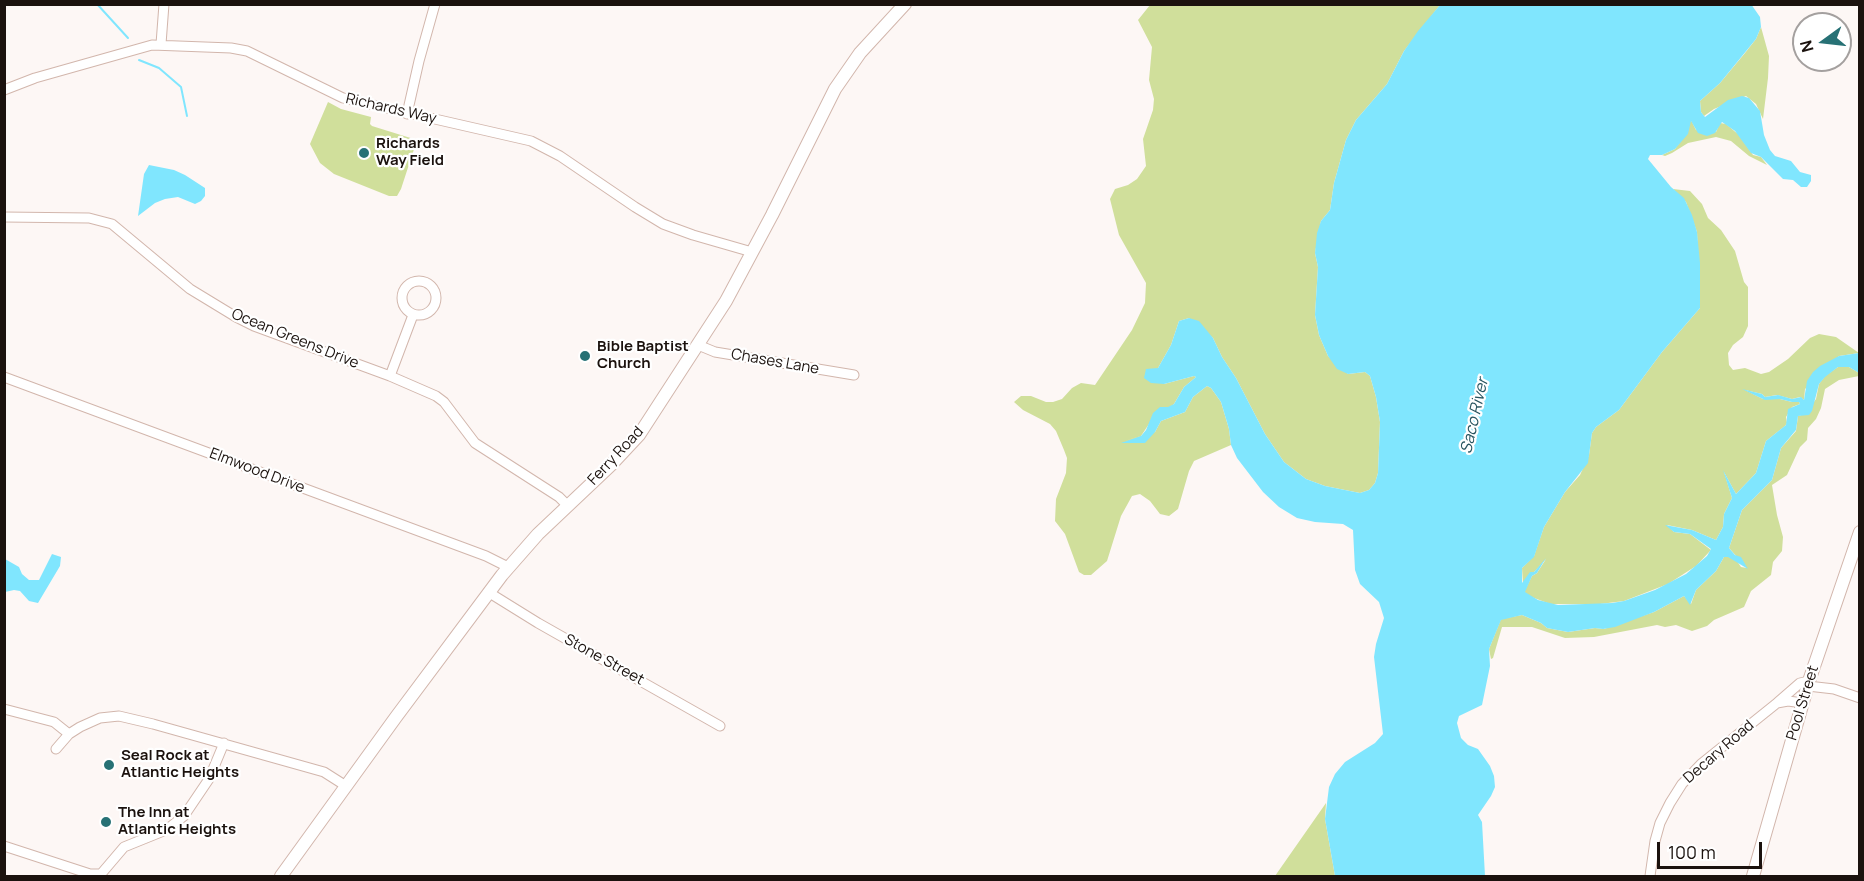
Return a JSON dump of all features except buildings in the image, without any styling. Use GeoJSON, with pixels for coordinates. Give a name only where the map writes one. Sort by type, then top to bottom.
{"type":"FeatureCollection","features":[{"type":"Feature","properties":{"kind":"main road","name":"Ferry Road"},"geometry":{"type":"LineString","coordinates":[[281,876],[508,567],[628,448],[652,416],[698,345],[750,256],[835,89],[855,60],[904,4]]}},
{"type":"Feature","properties":{"kind":"main road","name":"Pool Street"},"geometry":{"type":"LineString","coordinates":[[1753,876],[1809,682],[1860,532]]}},
{"type":"Feature","properties":{"kind":"street"},"geometry":{"type":"LineString","coordinates":[[161,44],[164,4]]}},
{"type":"Feature","properties":{"kind":"street"},"geometry":{"type":"LineString","coordinates":[[407,114],[435,4]]}},
{"type":"Feature","properties":{"kind":"street","name":"Richards Way"},"geometry":{"type":"LineString","coordinates":[[4,90],[35,78],[126,51],[161,44],[247,51],[337,96],[531,141],[560,156],[663,224],[729,246],[741,247],[750,256]]}},
{"type":"Feature","properties":{"kind":"street","name":"Ocean Greens Drive"},"geometry":{"type":"LineString","coordinates":[[4,217],[89,218],[106,221],[123,231],[184,284],[254,326],[426,390],[440,399],[475,443],[559,497],[568,506]]}},
{"type":"Feature","properties":{"kind":"street"},"geometry":{"type":"LineString","coordinates":[[390,376],[413,315]]}},
{"type":"Feature","properties":{"kind":"street","name":"Chases Lane"},"geometry":{"type":"LineString","coordinates":[[698,345],[715,352],[854,375]]}},
{"type":"Feature","properties":{"kind":"street","name":"Elmwood Drive"},"geometry":{"type":"LineString","coordinates":[[4,377],[477,553],[508,567]]}},
{"type":"Feature","properties":{"kind":"street","name":"Stone Street"},"geometry":{"type":"LineString","coordinates":[[488,592],[538,623],[720,726]]}},
{"type":"Feature","properties":{"kind":"street"},"geometry":{"type":"LineString","coordinates":[[1809,682],[1826,684],[1860,698]]}},
{"type":"Feature","properties":{"kind":"street","name":"Decary Road"},"geometry":{"type":"LineString","coordinates":[[1650,876],[1660,823],[1682,784],[1701,764],[1800,683],[1809,682]]}},
{"type":"Feature","properties":{"kind":"street"},"geometry":{"type":"LineString","coordinates":[[1777,704],[1788,701],[1803,703]]}},
{"type":"Feature","properties":{"kind":"street"},"geometry":{"type":"LineString","coordinates":[[4,709],[54,722],[69,734]]}},
{"type":"Feature","properties":{"kind":"street"},"geometry":{"type":"LineString","coordinates":[[56,749],[69,734],[88,722],[119,716],[324,772],[346,786]]}},
{"type":"Feature","properties":{"kind":"street"},"geometry":{"type":"LineString","coordinates":[[4,846],[90,874],[101,874],[124,847],[166,830],[184,816],[209,779],[224,743]]}},
{"type":"Feature","properties":{"kind":"green space"},"geometry":{"type":"Polygon","coordinates":[[[1150,5],[1440,5],[1404,51],[1387,84],[1356,120],[1346,140],[1334,183],[1330,210],[1321,221],[1315,253],[1318,267],[1315,315],[1319,335],[1328,356],[1348,374],[1365,372],[1370,376],[1376,397],[1380,422],[1378,473],[1375,483],[1369,490],[1360,493],[1325,486],[1306,479],[1284,462],[1265,434],[1213,338],[1189,318],[1179,321],[1171,345],[1158,368],[1164,384],[1196,377],[1184,387],[1174,404],[1149,424],[1141,436],[1121,442],[1155,432],[1161,421],[1185,412],[1193,397],[1207,386],[1221,402],[1231,445],[1194,461],[1178,509],[1169,516],[1160,514],[1150,501],[1140,494],[1132,496],[1121,516],[1107,561],[1091,575],[1084,575],[1079,572],[1065,534],[1055,521],[1056,499],[1066,473],[1067,458],[1064,450],[1056,431],[1050,424],[1023,410],[1014,402],[1021,396],[1031,396],[1046,402],[1053,402],[1062,399],[1072,388],[1081,383],[1095,385],[1132,330],[1145,303],[1146,283],[1119,235],[1110,199],[1115,189],[1137,179],[1146,166],[1143,139],[1153,110],[1154,99],[1149,80],[1152,47],[1138,20],[1150,5]]]}},
{"type":"Feature","properties":{"kind":"green space"},"geometry":{"type":"Polygon","coordinates":[[[1761,27],[1769,56],[1763,119],[1756,104],[1746,96],[1714,109],[1704,116],[1701,112],[1700,101],[1720,83],[1745,53],[1756,39],[1761,27]]]}},
{"type":"Feature","properties":{"kind":"green space","name":"Richards Way Field"},"geometry":{"type":"Polygon","coordinates":[[[328,102],[341,109],[371,117],[372,126],[417,140],[397,196],[389,196],[334,174],[320,163],[310,144],[328,102]]]}},
{"type":"Feature","properties":{"kind":"green space"},"geometry":{"type":"Polygon","coordinates":[[[1691,120],[1696,130],[1716,132],[1720,123],[1726,124],[1739,135],[1753,155],[1761,157],[1767,165],[1749,156],[1731,141],[1716,137],[1688,143],[1672,153],[1662,155],[1675,149],[1689,129],[1691,120]]]}},
{"type":"Feature","properties":{"kind":"green space"},"geometry":{"type":"Polygon","coordinates":[[[1673,189],[1690,191],[1702,204],[1708,218],[1721,230],[1735,251],[1744,282],[1748,287],[1748,326],[1743,337],[1733,345],[1728,353],[1729,365],[1733,370],[1745,368],[1761,374],[1769,372],[1788,359],[1810,338],[1819,334],[1836,337],[1859,353],[1839,356],[1805,389],[1804,400],[1800,397],[1792,399],[1777,395],[1765,397],[1762,394],[1745,390],[1763,399],[1780,399],[1800,404],[1792,407],[1786,417],[1785,426],[1766,441],[1756,473],[1736,494],[1724,472],[1732,498],[1724,514],[1723,527],[1716,540],[1692,530],[1667,525],[1674,532],[1690,534],[1711,550],[1696,566],[1668,584],[1624,601],[1600,604],[1550,604],[1524,592],[1532,576],[1537,573],[1546,559],[1534,572],[1530,573],[1523,584],[1522,568],[1534,556],[1544,527],[1565,492],[1580,475],[1589,455],[1592,433],[1596,427],[1619,410],[1662,352],[1700,308],[1697,232],[1686,202],[1673,189]]]}},
{"type":"Feature","properties":{"kind":"green space"},"geometry":{"type":"Polygon","coordinates":[[[1838,367],[1849,367],[1859,373],[1859,376],[1839,380],[1825,389],[1821,408],[1816,419],[1808,428],[1807,440],[1800,447],[1787,475],[1772,485],[1783,537],[1782,551],[1773,562],[1771,575],[1751,591],[1744,607],[1692,631],[1676,625],[1665,627],[1657,625],[1594,637],[1565,638],[1532,627],[1502,627],[1491,659],[1489,649],[1501,619],[1522,615],[1547,628],[1568,632],[1604,629],[1654,612],[1684,596],[1691,604],[1696,590],[1716,571],[1724,557],[1729,557],[1737,561],[1741,567],[1747,568],[1729,548],[1742,510],[1772,480],[1781,448],[1796,431],[1798,416],[1805,414],[1816,399],[1819,384],[1825,376],[1838,367]]]}},
{"type":"Feature","properties":{"kind":"green space"},"geometry":{"type":"Polygon","coordinates":[[[1326,803],[1325,819],[1335,876],[1275,876],[1326,803]]]}},
{"type":"Feature","properties":{"kind":"water","name":"Saco River"},"geometry":{"type":"Polygon","coordinates":[[[1751,4],[1760,17],[1761,27],[1756,39],[1720,83],[1700,101],[1701,112],[1705,117],[1728,100],[1742,96],[1749,98],[1760,111],[1764,135],[1770,150],[1775,156],[1791,161],[1800,172],[1811,175],[1811,181],[1807,187],[1801,187],[1793,180],[1783,179],[1761,157],[1751,153],[1735,131],[1722,122],[1715,133],[1707,136],[1698,133],[1691,121],[1688,134],[1675,149],[1662,155],[1650,155],[1648,159],[1671,187],[1684,198],[1692,215],[1697,232],[1700,263],[1700,308],[1662,352],[1619,410],[1596,427],[1592,433],[1588,463],[1565,492],[1544,527],[1534,557],[1522,568],[1522,583],[1530,572],[1534,572],[1546,558],[1537,573],[1532,576],[1525,592],[1538,600],[1558,605],[1612,603],[1655,590],[1686,574],[1707,556],[1711,549],[1690,534],[1674,532],[1665,525],[1692,530],[1716,540],[1723,527],[1724,514],[1732,498],[1723,470],[1736,494],[1756,473],[1766,441],[1786,425],[1788,409],[1800,404],[1780,399],[1765,400],[1742,389],[1762,394],[1765,397],[1778,395],[1792,399],[1801,397],[1804,400],[1807,381],[1820,366],[1839,356],[1859,353],[1859,373],[1849,367],[1838,367],[1819,384],[1812,411],[1809,415],[1798,416],[1796,430],[1781,448],[1772,480],[1742,510],[1729,548],[1735,555],[1741,557],[1748,569],[1724,557],[1716,571],[1696,590],[1690,605],[1684,596],[1654,612],[1615,627],[1568,632],[1547,628],[1522,615],[1501,620],[1489,649],[1490,666],[1482,705],[1459,716],[1457,723],[1461,738],[1468,745],[1478,749],[1494,776],[1495,787],[1478,815],[1482,822],[1485,876],[1335,876],[1325,819],[1329,787],[1335,774],[1345,762],[1375,743],[1383,734],[1374,657],[1384,618],[1379,602],[1360,584],[1355,570],[1353,530],[1343,524],[1297,518],[1279,507],[1263,492],[1237,458],[1231,445],[1221,402],[1207,386],[1193,397],[1185,412],[1161,421],[1145,443],[1121,443],[1141,436],[1153,413],[1160,407],[1174,404],[1184,387],[1196,377],[1164,384],[1151,383],[1144,378],[1146,369],[1158,368],[1171,345],[1179,321],[1189,318],[1199,321],[1213,338],[1265,434],[1284,462],[1306,479],[1325,486],[1360,493],[1369,490],[1375,483],[1378,473],[1380,422],[1376,397],[1370,376],[1365,372],[1348,374],[1337,369],[1328,356],[1319,335],[1315,315],[1318,267],[1315,253],[1317,233],[1321,221],[1330,210],[1334,183],[1346,140],[1356,120],[1387,84],[1404,51],[1418,31],[1440,5],[1751,4]]]}},
{"type":"Feature","properties":{"kind":"water"},"geometry":{"type":"Polygon","coordinates":[[[149,165],[174,170],[185,175],[205,188],[205,196],[195,204],[178,197],[165,199],[155,203],[138,216],[144,174],[149,165]]]}},
{"type":"Feature","properties":{"kind":"water"},"geometry":{"type":"Polygon","coordinates":[[[52,554],[61,557],[60,566],[38,603],[29,601],[20,591],[5,592],[5,559],[19,567],[22,574],[29,580],[39,580],[52,554]]]}},
{"type":"Feature","properties":{"kind":"waterway"},"geometry":{"type":"LineString","coordinates":[[97,4],[128,38]]}},
{"type":"Feature","properties":{"kind":"waterway"},"geometry":{"type":"LineString","coordinates":[[139,60],[159,68],[181,87],[187,116]]}},
{"type":"Feature","properties":{"kind":"place","name":"Richards Way Field"},"geometry":{"type":"Point","coordinates":[364,153]}},
{"type":"Feature","properties":{"kind":"place","name":"Bible Baptist Church"},"geometry":{"type":"Point","coordinates":[585,356]}},
{"type":"Feature","properties":{"kind":"place","name":"Seal Rock at Atlantic Heights"},"geometry":{"type":"Point","coordinates":[109,765]}},
{"type":"Feature","properties":{"kind":"place","name":"The Inn at Atlantic Heights"},"geometry":{"type":"Point","coordinates":[106,822]}}]}
